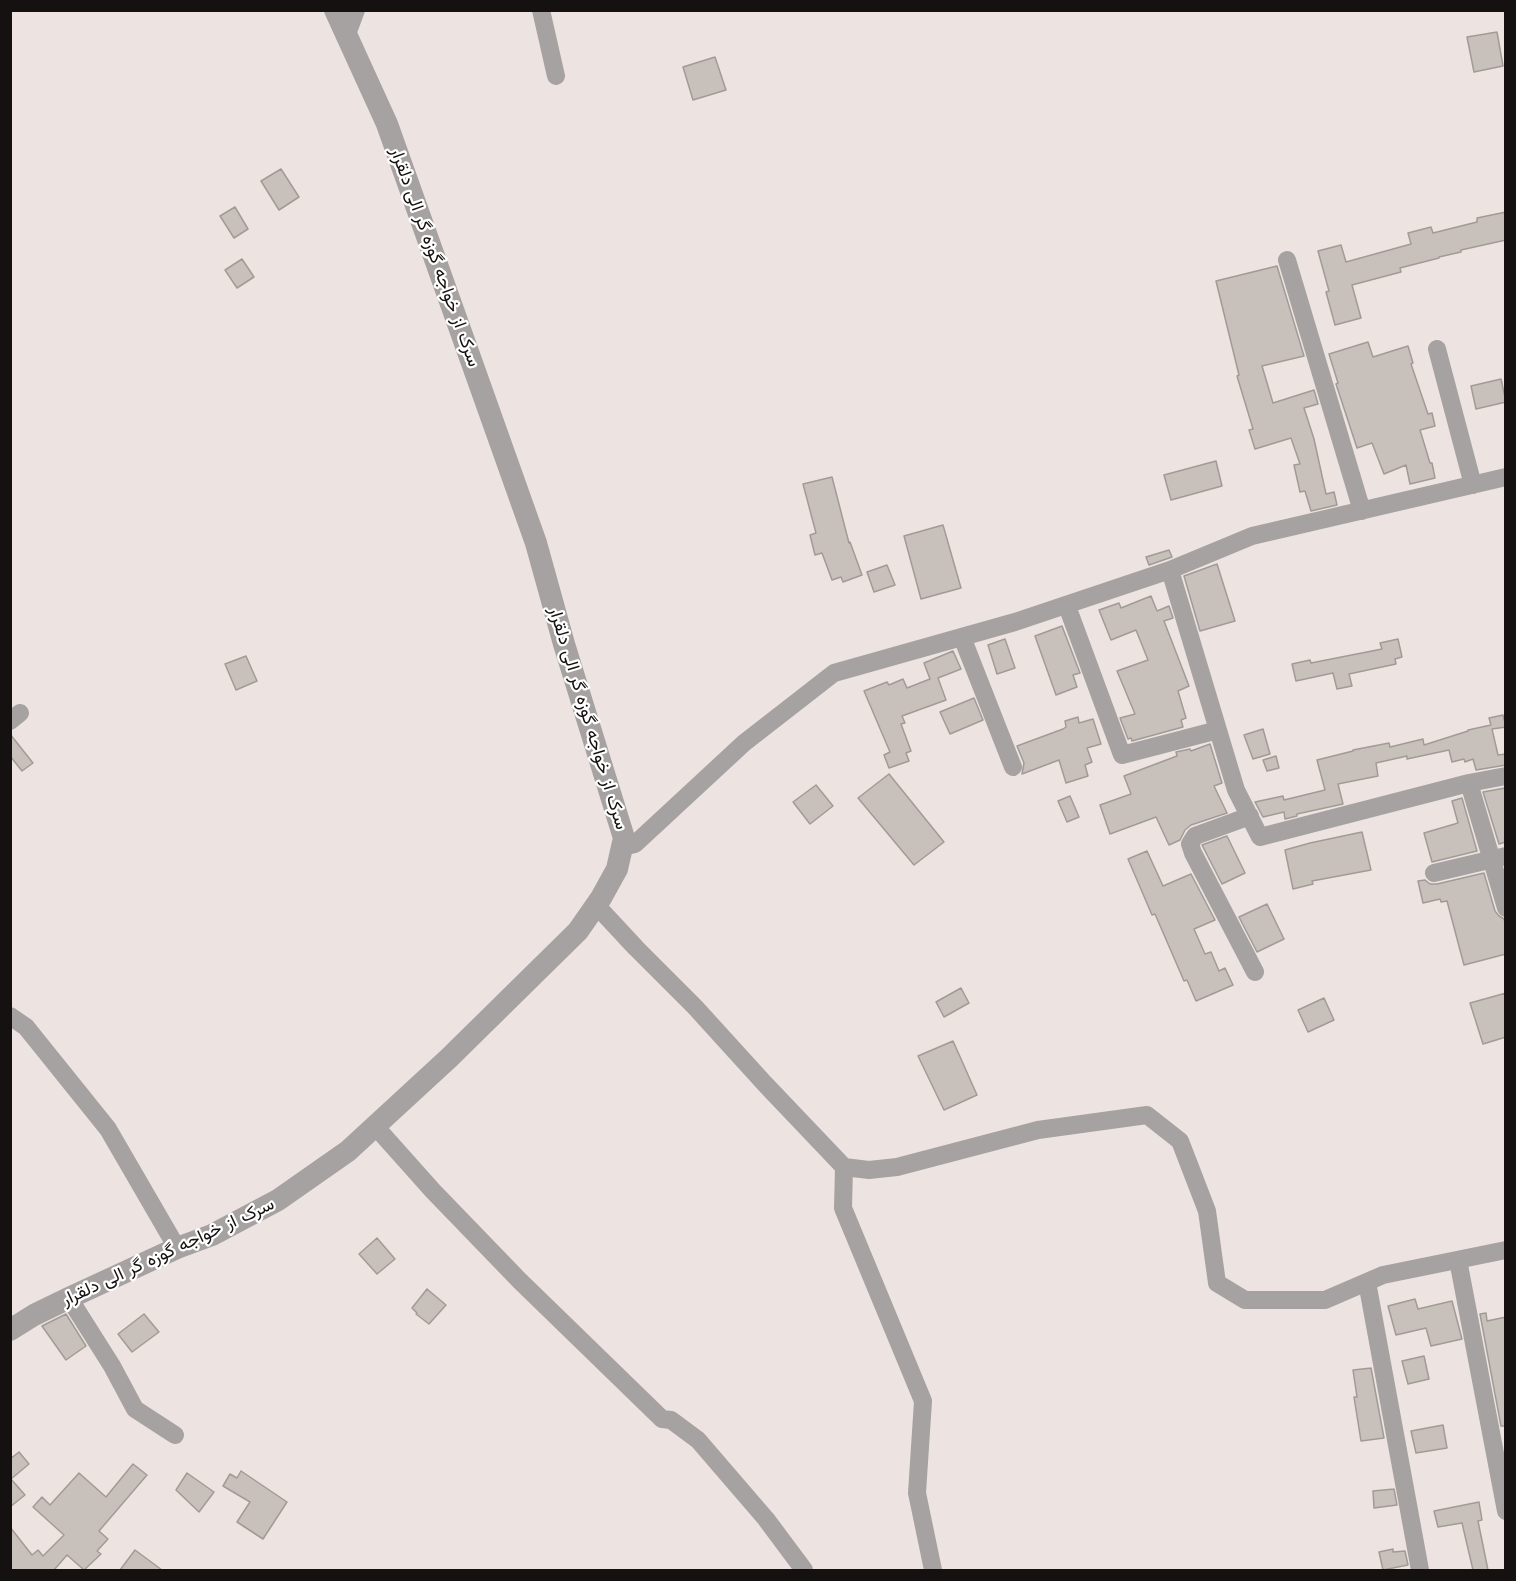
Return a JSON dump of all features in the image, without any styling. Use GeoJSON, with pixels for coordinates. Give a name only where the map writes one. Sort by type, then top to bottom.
{"type":"FeatureCollection","features":[{"type":"Feature","properties":{"kind":"street","name":"سرک از خواجه گوزه گر الی دلقرار"},"geometry":{"type":"LineString","coordinates":[[10,1330],[69,1298],[212,1234],[278,1200],[348,1151],[449,1058],[562,948],[578,931],[617,869],[624,838],[564,644],[536,543],[387,124],[335,10]]}},
{"type":"Feature","properties":{"kind":"street"},"geometry":{"type":"LineString","coordinates":[[347,34],[357,10]]}},
{"type":"Feature","properties":{"kind":"street"},"geometry":{"type":"LineString","coordinates":[[541,10],[556,76]]}},
{"type":"Feature","properties":{"kind":"street"},"geometry":{"type":"LineString","coordinates":[[1287,260],[1362,511]]}},
{"type":"Feature","properties":{"kind":"street"},"geometry":{"type":"LineString","coordinates":[[1437,349],[1473,485]]}},
{"type":"Feature","properties":{"kind":"street"},"geometry":{"type":"LineString","coordinates":[[622,847],[636,844],[744,743],[834,673],[1066,606],[1170,570],[1252,536],[1506,477]]}},
{"type":"Feature","properties":{"kind":"street"},"geometry":{"type":"LineString","coordinates":[[1170,570],[1236,790],[1260,837],[1469,783],[1506,776]]}},
{"type":"Feature","properties":{"kind":"street"},"geometry":{"type":"LineString","coordinates":[[1066,606],[1122,755],[1218,730]]}},
{"type":"Feature","properties":{"kind":"street"},"geometry":{"type":"LineString","coordinates":[[962,637],[1013,767]]}},
{"type":"Feature","properties":{"kind":"street"},"geometry":{"type":"LineString","coordinates":[[1469,783],[1499,858],[1506,908]]}},
{"type":"Feature","properties":{"kind":"street"},"geometry":{"type":"LineString","coordinates":[[1250,816],[1195,836],[1190,843],[1193,853],[1255,972]]}},
{"type":"Feature","properties":{"kind":"street"},"geometry":{"type":"LineString","coordinates":[[1434,873],[1499,858]]}},
{"type":"Feature","properties":{"kind":"street"},"geometry":{"type":"LineString","coordinates":[[596,905],[844,1167],[869,1170],[897,1167],[1038,1130],[1147,1115],[1179,1141],[1208,1211],[1217,1283],[1245,1300],[1325,1300],[1383,1275],[1506,1250]]}},
{"type":"Feature","properties":{"kind":"street"},"geometry":{"type":"LineString","coordinates":[[10,1016],[26,1026],[108,1129],[177,1248]]}},
{"type":"Feature","properties":{"kind":"street"},"geometry":{"type":"LineString","coordinates":[[375,1126],[433,1191],[520,1281],[662,1419],[671,1419],[698,1440],[766,1519],[804,1570]]}},
{"type":"Feature","properties":{"kind":"street"},"geometry":{"type":"LineString","coordinates":[[844,1167],[843,1208],[923,1401],[917,1493],[933,1570]]}},
{"type":"Feature","properties":{"kind":"street"},"geometry":{"type":"LineString","coordinates":[[1458,1260],[1506,1511]]}},
{"type":"Feature","properties":{"kind":"street"},"geometry":{"type":"LineString","coordinates":[[1367,1282],[1420,1570]]}},
{"type":"Feature","properties":{"kind":"street"},"geometry":{"type":"LineString","coordinates":[[69,1298],[112,1366],[135,1409],[175,1435]]}},
{"type":"Feature","properties":{"kind":"building"},"geometry":{"type":"Polygon","coordinates":[[[1497,32],[1503,66],[1474,72],[1467,37],[1497,32]]]}},
{"type":"Feature","properties":{"kind":"building"},"geometry":{"type":"Polygon","coordinates":[[[715,57],[726,90],[693,100],[683,67],[715,57]]]}},
{"type":"Feature","properties":{"kind":"building"},"geometry":{"type":"Polygon","coordinates":[[[281,169],[299,197],[279,210],[261,181],[281,169]]]}},
{"type":"Feature","properties":{"kind":"building"},"geometry":{"type":"Polygon","coordinates":[[[235,207],[248,229],[234,238],[220,216],[235,207]]]}},
{"type":"Feature","properties":{"kind":"building"},"geometry":{"type":"Polygon","coordinates":[[[1506,212],[1506,240],[1461,250],[1461,252],[1400,268],[1401,272],[1352,285],[1361,318],[1335,325],[1318,251],[1341,245],[1346,262],[1411,244],[1408,233],[1431,227],[1433,233],[1477,222],[1477,218],[1506,212]]]}},
{"type":"Feature","properties":{"kind":"building"},"geometry":{"type":"Polygon","coordinates":[[[242,259],[254,277],[237,288],[225,270],[242,259]]]}},
{"type":"Feature","properties":{"kind":"building"},"geometry":{"type":"Polygon","coordinates":[[[1277,266],[1304,356],[1262,366],[1273,403],[1314,390],[1318,404],[1304,408],[1314,439],[1326,494],[1334,492],[1337,505],[1311,511],[1305,491],[1300,492],[1294,465],[1300,464],[1291,438],[1255,449],[1249,430],[1253,429],[1237,376],[1239,375],[1216,281],[1277,266]]]}},
{"type":"Feature","properties":{"kind":"building"},"geometry":{"type":"Polygon","coordinates":[[[1368,342],[1373,357],[1408,346],[1413,363],[1411,364],[1428,414],[1432,413],[1435,426],[1420,430],[1435,478],[1410,484],[1406,465],[1384,474],[1372,443],[1357,448],[1336,384],[1338,383],[1329,354],[1368,342]]]}},
{"type":"Feature","properties":{"kind":"building"},"geometry":{"type":"Polygon","coordinates":[[[1501,379],[1506,402],[1476,409],[1471,386],[1501,379]]]}},
{"type":"Feature","properties":{"kind":"building"},"geometry":{"type":"Polygon","coordinates":[[[1216,461],[1222,486],[1171,500],[1164,475],[1216,461]]]}},
{"type":"Feature","properties":{"kind":"building"},"geometry":{"type":"Polygon","coordinates":[[[832,477],[849,543],[862,575],[843,582],[841,577],[832,580],[822,553],[815,555],[810,535],[816,533],[803,484],[832,477]]]}},
{"type":"Feature","properties":{"kind":"building"},"geometry":{"type":"Polygon","coordinates":[[[943,525],[961,588],[921,599],[904,536],[943,525]]]}},
{"type":"Feature","properties":{"kind":"building"},"geometry":{"type":"Polygon","coordinates":[[[1169,550],[1172,557],[1149,565],[1146,557],[1169,550]]]}},
{"type":"Feature","properties":{"kind":"building"},"geometry":{"type":"Polygon","coordinates":[[[1217,564],[1235,621],[1200,631],[1184,576],[1217,564]]]}},
{"type":"Feature","properties":{"kind":"building"},"geometry":{"type":"Polygon","coordinates":[[[887,565],[895,585],[874,592],[867,572],[887,565]]]}},
{"type":"Feature","properties":{"kind":"building"},"geometry":{"type":"Polygon","coordinates":[[[1151,596],[1157,611],[1169,606],[1173,618],[1164,621],[1189,686],[1178,691],[1186,718],[1181,720],[1183,727],[1132,741],[1131,738],[1128,739],[1120,718],[1135,714],[1117,671],[1148,660],[1136,630],[1111,640],[1099,610],[1119,603],[1121,608],[1151,596]]]}},
{"type":"Feature","properties":{"kind":"building"},"geometry":{"type":"Polygon","coordinates":[[[1062,626],[1080,673],[1073,675],[1077,687],[1056,695],[1035,636],[1062,626]]]}},
{"type":"Feature","properties":{"kind":"building"},"geometry":{"type":"Polygon","coordinates":[[[1005,639],[1015,668],[997,674],[988,645],[1005,639]]]}},
{"type":"Feature","properties":{"kind":"building"},"geometry":{"type":"Polygon","coordinates":[[[1398,639],[1402,657],[1395,659],[1396,664],[1349,674],[1352,686],[1337,689],[1333,673],[1296,681],[1292,664],[1310,660],[1311,663],[1382,649],[1380,643],[1398,639]]]}},
{"type":"Feature","properties":{"kind":"building"},"geometry":{"type":"Polygon","coordinates":[[[953,651],[961,669],[938,678],[946,700],[902,716],[905,723],[901,724],[911,751],[906,753],[909,761],[889,768],[884,755],[890,752],[864,691],[887,682],[889,685],[903,679],[907,688],[930,679],[924,663],[953,651]]]}},
{"type":"Feature","properties":{"kind":"building"},"geometry":{"type":"Polygon","coordinates":[[[246,656],[257,681],[236,690],[225,664],[246,656]]]}},
{"type":"Feature","properties":{"kind":"building"},"geometry":{"type":"Polygon","coordinates":[[[974,698],[983,720],[950,734],[940,712],[974,698]]]}},
{"type":"Feature","properties":{"kind":"building"},"geometry":{"type":"Polygon","coordinates":[[[1503,715],[1506,727],[1492,729],[1498,755],[1506,754],[1506,765],[1476,770],[1473,759],[1465,762],[1464,759],[1452,762],[1449,750],[1407,759],[1407,756],[1376,763],[1378,776],[1338,784],[1343,804],[1297,814],[1297,816],[1285,819],[1284,812],[1263,817],[1255,802],[1283,796],[1284,800],[1325,790],[1317,760],[1389,743],[1390,747],[1423,739],[1424,745],[1491,725],[1489,718],[1503,715]]]}},
{"type":"Feature","properties":{"kind":"building"},"geometry":{"type":"Polygon","coordinates":[[[1078,717],[1079,723],[1093,719],[1101,744],[1087,748],[1092,762],[1085,765],[1088,776],[1066,783],[1059,760],[1022,774],[1024,763],[1017,746],[1063,729],[1066,727],[1065,721],[1078,717]]]}},
{"type":"Feature","properties":{"kind":"building"},"geometry":{"type":"Polygon","coordinates":[[[1263,729],[1270,754],[1253,759],[1244,735],[1263,729]]]}},
{"type":"Feature","properties":{"kind":"building"},"geometry":{"type":"Polygon","coordinates":[[[10,734],[33,763],[22,771],[10,756],[10,734]]]}},
{"type":"Feature","properties":{"kind":"building"},"geometry":{"type":"Polygon","coordinates":[[[1210,744],[1222,783],[1214,786],[1227,813],[1191,825],[1185,830],[1180,840],[1169,845],[1156,817],[1110,834],[1100,805],[1131,794],[1124,776],[1177,756],[1176,752],[1190,749],[1191,751],[1210,744]]]}},
{"type":"Feature","properties":{"kind":"building"},"geometry":{"type":"Polygon","coordinates":[[[1276,756],[1279,768],[1267,771],[1263,760],[1276,756]]]}},
{"type":"Feature","properties":{"kind":"building"},"geometry":{"type":"Polygon","coordinates":[[[889,774],[944,842],[914,865],[858,798],[889,774]]]}},
{"type":"Feature","properties":{"kind":"building"},"geometry":{"type":"Polygon","coordinates":[[[816,785],[833,806],[810,824],[793,802],[816,785]]]}},
{"type":"Feature","properties":{"kind":"building"},"geometry":{"type":"Polygon","coordinates":[[[1505,788],[1506,842],[1499,844],[1483,792],[1505,788]]]}},
{"type":"Feature","properties":{"kind":"building"},"geometry":{"type":"Polygon","coordinates":[[[1070,796],[1079,817],[1067,822],[1058,801],[1070,796]]]}},
{"type":"Feature","properties":{"kind":"building"},"geometry":{"type":"Polygon","coordinates":[[[1462,798],[1477,851],[1432,862],[1424,833],[1458,823],[1452,801],[1462,798]]]}},
{"type":"Feature","properties":{"kind":"building"},"geometry":{"type":"Polygon","coordinates":[[[1362,832],[1371,870],[1312,881],[1313,884],[1293,889],[1285,850],[1362,832]]]}},
{"type":"Feature","properties":{"kind":"building"},"geometry":{"type":"Polygon","coordinates":[[[1227,836],[1245,873],[1222,884],[1202,845],[1227,836]]]}},
{"type":"Feature","properties":{"kind":"building"},"geometry":{"type":"Polygon","coordinates":[[[1147,851],[1163,886],[1191,874],[1215,920],[1194,929],[1205,954],[1211,952],[1219,971],[1225,968],[1233,985],[1196,1001],[1187,980],[1184,981],[1155,914],[1152,915],[1128,859],[1147,851]]]}},
{"type":"Feature","properties":{"kind":"building"},"geometry":{"type":"Polygon","coordinates":[[[1484,873],[1495,911],[1504,919],[1506,925],[1506,954],[1464,965],[1447,901],[1441,902],[1440,899],[1423,903],[1418,881],[1425,880],[1430,884],[1437,884],[1484,873]]]}},
{"type":"Feature","properties":{"kind":"building"},"geometry":{"type":"Polygon","coordinates":[[[1267,904],[1284,939],[1257,952],[1239,917],[1267,904]]]}},
{"type":"Feature","properties":{"kind":"building"},"geometry":{"type":"Polygon","coordinates":[[[961,988],[969,1003],[944,1017],[936,1002],[961,988]]]}},
{"type":"Feature","properties":{"kind":"building"},"geometry":{"type":"Polygon","coordinates":[[[1506,993],[1506,1037],[1483,1044],[1470,1003],[1506,993]]]}},
{"type":"Feature","properties":{"kind":"building"},"geometry":{"type":"Polygon","coordinates":[[[1324,998],[1334,1020],[1308,1032],[1298,1010],[1324,998]]]}},
{"type":"Feature","properties":{"kind":"building"},"geometry":{"type":"Polygon","coordinates":[[[953,1041],[977,1095],[944,1110],[918,1056],[953,1041]]]}},
{"type":"Feature","properties":{"kind":"building"},"geometry":{"type":"Polygon","coordinates":[[[377,1238],[395,1259],[377,1274],[359,1254],[377,1238]]]}},
{"type":"Feature","properties":{"kind":"building"},"geometry":{"type":"Polygon","coordinates":[[[427,1289],[446,1305],[429,1324],[412,1308],[427,1289]]]}},
{"type":"Feature","properties":{"kind":"building"},"geometry":{"type":"Polygon","coordinates":[[[1415,1299],[1418,1309],[1452,1301],[1462,1339],[1431,1346],[1426,1328],[1396,1335],[1388,1306],[1415,1299]]]}},
{"type":"Feature","properties":{"kind":"building"},"geometry":{"type":"Polygon","coordinates":[[[1486,1313],[1487,1321],[1506,1317],[1506,1426],[1501,1426],[1480,1314],[1486,1313]]]}},
{"type":"Feature","properties":{"kind":"building"},"geometry":{"type":"Polygon","coordinates":[[[66,1314],[86,1346],[66,1360],[42,1326],[66,1314]]]}},
{"type":"Feature","properties":{"kind":"building"},"geometry":{"type":"Polygon","coordinates":[[[144,1314],[159,1332],[132,1352],[118,1334],[144,1314]]]}},
{"type":"Feature","properties":{"kind":"building"},"geometry":{"type":"Polygon","coordinates":[[[1424,1356],[1429,1379],[1408,1384],[1402,1361],[1424,1356]]]}},
{"type":"Feature","properties":{"kind":"building"},"geometry":{"type":"Polygon","coordinates":[[[1371,1368],[1384,1438],[1361,1441],[1354,1397],[1357,1397],[1353,1370],[1371,1368]]]}},
{"type":"Feature","properties":{"kind":"building"},"geometry":{"type":"Polygon","coordinates":[[[1443,1425],[1447,1448],[1416,1453],[1411,1431],[1443,1425]]]}},
{"type":"Feature","properties":{"kind":"building"},"geometry":{"type":"Polygon","coordinates":[[[19,1452],[29,1464],[11,1479],[25,1495],[10,1507],[10,1459],[19,1452]]]}},
{"type":"Feature","properties":{"kind":"building"},"geometry":{"type":"Polygon","coordinates":[[[133,1464],[147,1475],[99,1531],[108,1539],[97,1551],[101,1554],[84,1570],[67,1555],[54,1570],[10,1570],[10,1527],[32,1555],[38,1550],[43,1556],[64,1535],[33,1507],[42,1497],[50,1505],[79,1473],[106,1497],[133,1464]]]}},
{"type":"Feature","properties":{"kind":"building"},"geometry":{"type":"Polygon","coordinates":[[[241,1471],[287,1502],[263,1539],[237,1522],[250,1502],[223,1486],[230,1474],[237,1478],[241,1471]]]}},
{"type":"Feature","properties":{"kind":"building"},"geometry":{"type":"Polygon","coordinates":[[[187,1473],[214,1492],[199,1512],[176,1490],[187,1473]]]}},
{"type":"Feature","properties":{"kind":"building"},"geometry":{"type":"Polygon","coordinates":[[[1394,1489],[1397,1505],[1374,1508],[1373,1491],[1394,1489]]]}},
{"type":"Feature","properties":{"kind":"building"},"geometry":{"type":"Polygon","coordinates":[[[1479,1502],[1482,1520],[1478,1521],[1488,1570],[1473,1570],[1462,1523],[1438,1527],[1434,1511],[1479,1502]]]}},
{"type":"Feature","properties":{"kind":"building"},"geometry":{"type":"Polygon","coordinates":[[[1393,1549],[1393,1552],[1405,1551],[1408,1565],[1383,1570],[1379,1552],[1393,1549]]]}},
{"type":"Feature","properties":{"kind":"building"},"geometry":{"type":"Polygon","coordinates":[[[135,1550],[162,1570],[120,1570],[135,1550]]]}}]}
